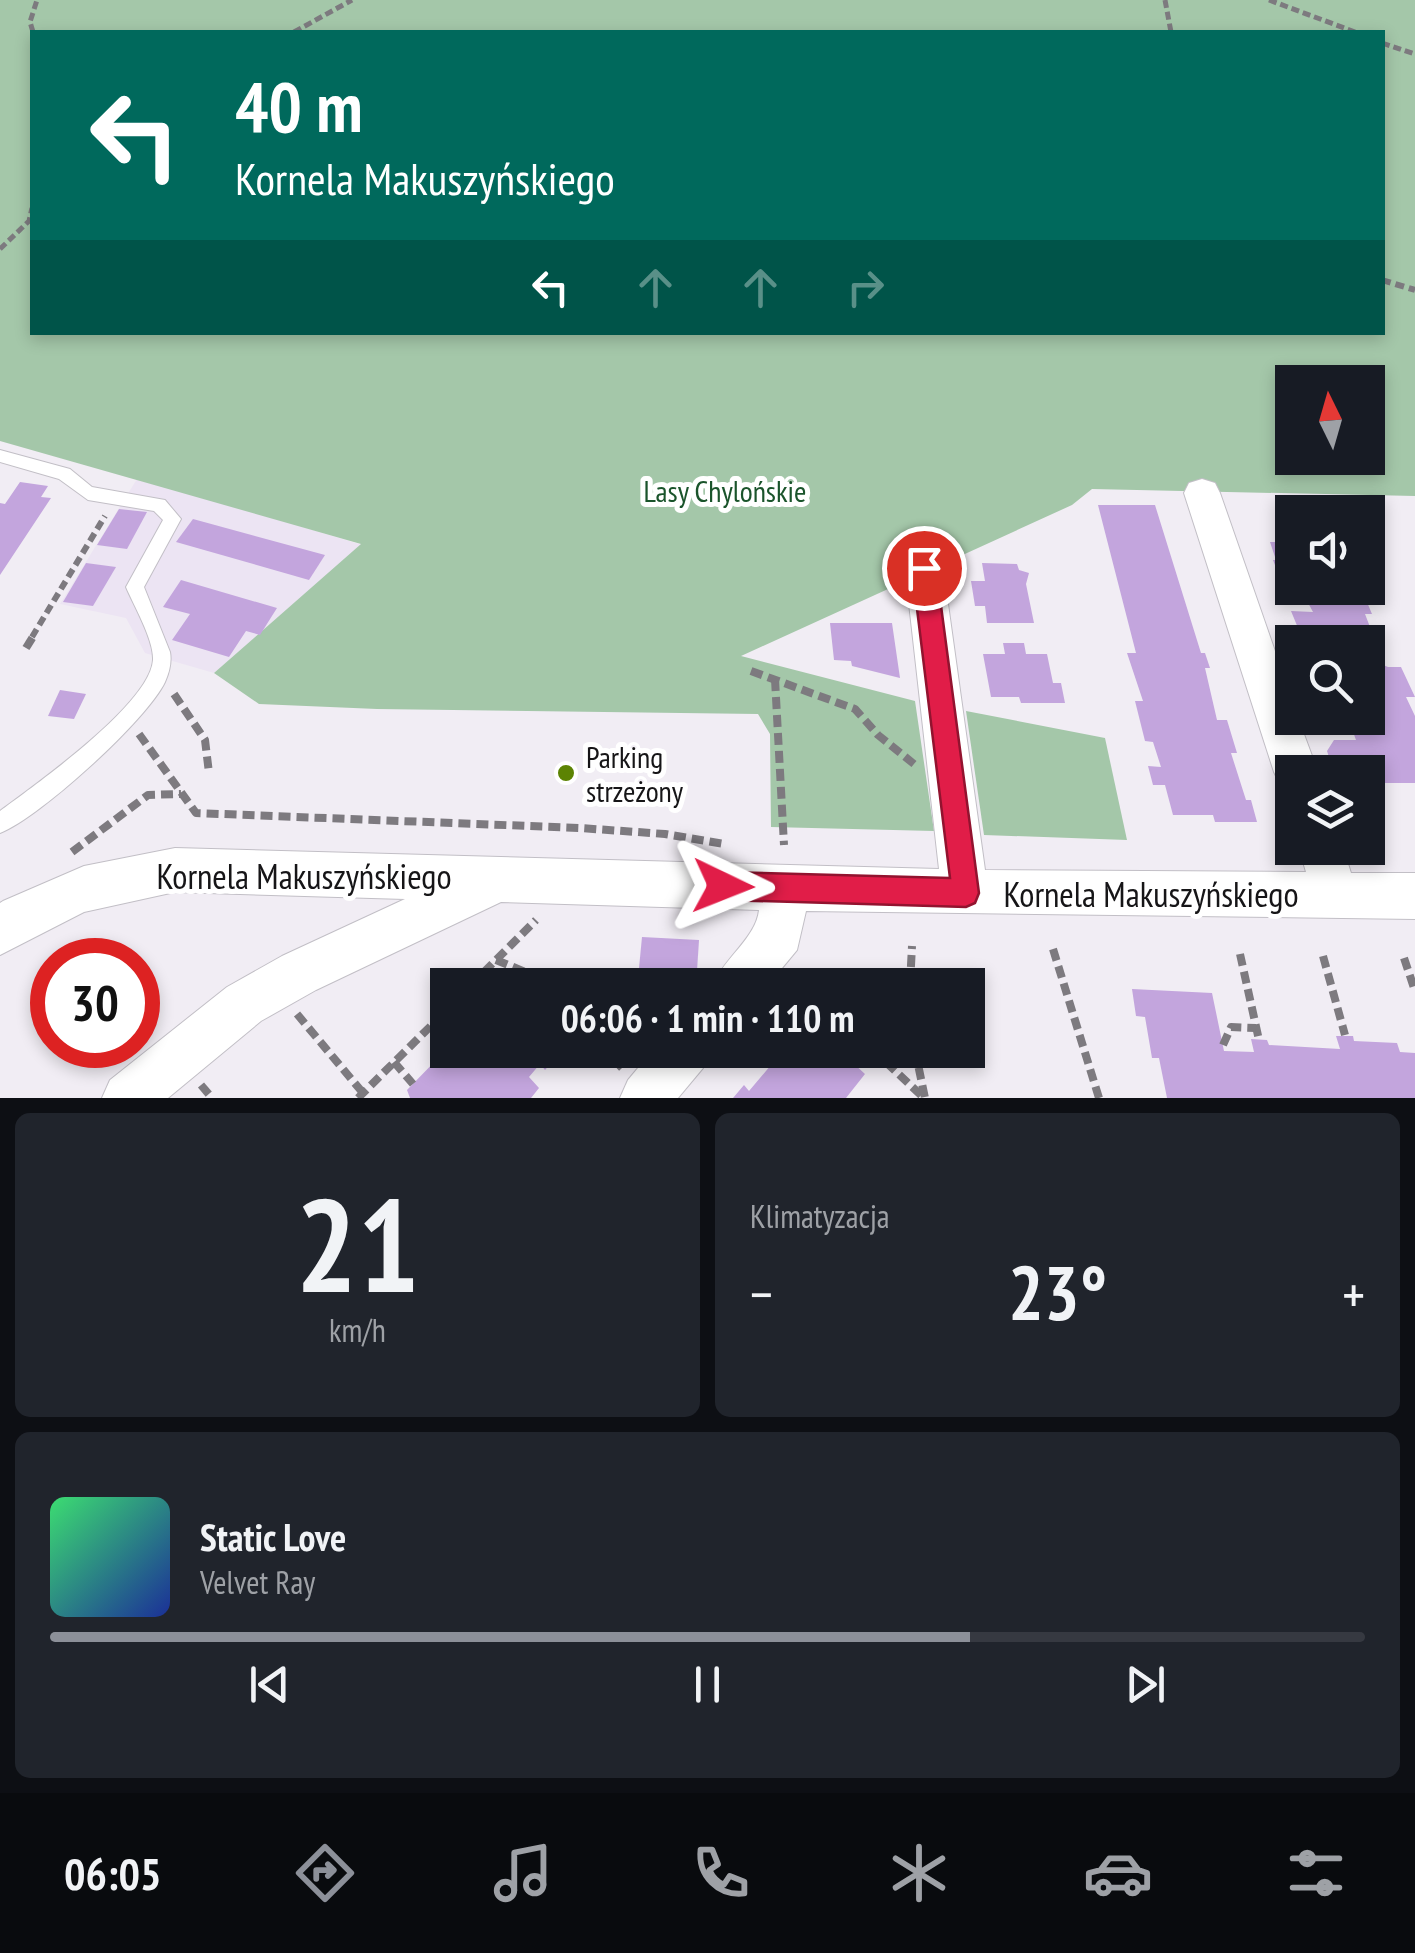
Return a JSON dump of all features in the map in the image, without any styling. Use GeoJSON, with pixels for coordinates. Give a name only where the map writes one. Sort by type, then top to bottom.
{"type":"FeatureCollection","features":[{"type":"Feature","properties":{"kind":"street"},"geometry":{"type":"LineString","coordinates":[[1202,493],[1290,755]]}},
{"type":"Feature","properties":{"kind":"street","name":"Kornela Makuszyńskiego"},"geometry":{"type":"LineString","coordinates":[[924,568],[966,893]]}},
{"type":"Feature","properties":{"kind":"street","name":"Kornela Makuszyńskiego"},"geometry":{"type":"LineString","coordinates":[[1326,865],[1336,896]]}},
{"type":"Feature","properties":{"kind":"street"},"geometry":{"type":"LineString","coordinates":[[751,968],[780,933],[784,866]]}},
{"type":"Feature","properties":{"kind":"street","name":"Kornela Makuszyńskiego"},"geometry":{"type":"LineString","coordinates":[[0,931],[59,898],[105,882],[175,870],[500,878],[784,866],[966,893],[1415,896]]}},
{"type":"Feature","properties":{"kind":"street","name":"Kornela Makuszyńskiego"},"geometry":{"type":"LineString","coordinates":[[136,1091],[244,1004],[299,973],[500,878]]}},
{"type":"Feature","properties":{"kind":"lane"},"geometry":{"type":"LineString","coordinates":[[0,456],[46,466],[64,474],[88,493],[159,505],[172,519],[135,587],[162,660],[156,680],[127,716],[71,770],[0,823]]}},
{"type":"Feature","properties":{"kind":"path"},"geometry":{"type":"LineString","coordinates":[[32,30],[30,22],[37,0]]}},
{"type":"Feature","properties":{"kind":"path"},"geometry":{"type":"LineString","coordinates":[[298,30],[352,0]]}},
{"type":"Feature","properties":{"kind":"path"},"geometry":{"type":"LineString","coordinates":[[1165,0],[1171,30]]}},
{"type":"Feature","properties":{"kind":"path"},"geometry":{"type":"LineString","coordinates":[[1269,0],[1350,30]]}},
{"type":"Feature","properties":{"kind":"path"},"geometry":{"type":"LineString","coordinates":[[1385,44],[1415,54]]}},
{"type":"Feature","properties":{"kind":"path"},"geometry":{"type":"LineString","coordinates":[[0,250],[30,221]]}},
{"type":"Feature","properties":{"kind":"path"},"geometry":{"type":"LineString","coordinates":[[1385,281],[1415,290]]}},
{"type":"Feature","properties":{"kind":"path"},"geometry":{"type":"LineString","coordinates":[[26,648],[116,498]]}},
{"type":"Feature","properties":{"kind":"path"},"geometry":{"type":"LineString","coordinates":[[751,671],[856,709],[892,747],[952,789]]}},
{"type":"Feature","properties":{"kind":"path"},"geometry":{"type":"LineString","coordinates":[[156,680],[181,700],[205,740],[209,773]]}},
{"type":"Feature","properties":{"kind":"path"},"geometry":{"type":"LineString","coordinates":[[775,680],[784,866]]}},
{"type":"Feature","properties":{"kind":"path"},"geometry":{"type":"LineString","coordinates":[[127,716],[196,813],[580,828],[665,834],[724,844]]}},
{"type":"Feature","properties":{"kind":"path"},"geometry":{"type":"LineString","coordinates":[[58,862],[148,795],[182,794]]}},
{"type":"Feature","properties":{"kind":"path"},"geometry":{"type":"LineString","coordinates":[[488,968],[528,928]]}},
{"type":"Feature","properties":{"kind":"path"},"geometry":{"type":"LineString","coordinates":[[911,968],[912,946]]}},
{"type":"Feature","properties":{"kind":"path"},"geometry":{"type":"LineString","coordinates":[[1054,949],[1100,1098]]}},
{"type":"Feature","properties":{"kind":"path"},"geometry":{"type":"LineString","coordinates":[[1240,954],[1259,1040]]}},
{"type":"Feature","properties":{"kind":"path"},"geometry":{"type":"LineString","coordinates":[[1323,956],[1345,1036]]}},
{"type":"Feature","properties":{"kind":"path"},"geometry":{"type":"LineString","coordinates":[[1404,958],[1415,991]]}},
{"type":"Feature","properties":{"kind":"path"},"geometry":{"type":"LineString","coordinates":[[496,960],[516,968]]}},
{"type":"Feature","properties":{"kind":"path"},"geometry":{"type":"LineString","coordinates":[[297,998],[297,1018],[360,1096],[430,1027]]}},
{"type":"Feature","properties":{"kind":"path"},"geometry":{"type":"LineString","coordinates":[[1223,1045],[1231,1027],[1256,1028]]}},
{"type":"Feature","properties":{"kind":"path"},"geometry":{"type":"LineString","coordinates":[[394,1062],[413,1084]]}},
{"type":"Feature","properties":{"kind":"path"},"geometry":{"type":"LineString","coordinates":[[892,1068],[924,1098]]}},
{"type":"Feature","properties":{"kind":"path"},"geometry":{"type":"LineString","coordinates":[[918,1068],[924,1098]]}},
{"type":"Feature","properties":{"kind":"shaded area"},"geometry":{"type":"Polygon","coordinates":[[[137,479],[362,545],[214,673],[145,653],[126,618],[60,604],[137,479]]]}},
{"type":"Feature","properties":{"kind":"green space","name":"Lasy Chylońskie"},"geometry":{"type":"Polygon","coordinates":[[[0,0],[1415,0],[1415,496],[1092,489],[1072,505],[741,656],[915,701],[934,831],[771,827],[770,734],[758,714],[259,704],[214,673],[361,544],[0,441],[0,0]]]}},
{"type":"Feature","properties":{"kind":"green space"},"geometry":{"type":"Polygon","coordinates":[[[966,711],[1105,738],[1127,840],[984,835],[966,711]]]}},
{"type":"Feature","properties":{"kind":"building"},"geometry":{"type":"Polygon","coordinates":[[[20,482],[48,486],[41,497],[51,498],[0,575],[0,503],[5,504],[20,482]]]}},
{"type":"Feature","properties":{"kind":"building"},"geometry":{"type":"Polygon","coordinates":[[[1098,505],[1155,505],[1201,653],[1205,653],[1210,668],[1205,668],[1217,720],[1227,720],[1237,753],[1231,753],[1257,822],[1215,822],[1213,815],[1173,815],[1165,785],[1153,785],[1148,766],[1161,767],[1153,742],[1145,741],[1135,701],[1143,701],[1127,653],[1136,653],[1098,505]]]}},
{"type":"Feature","properties":{"kind":"building"},"geometry":{"type":"Polygon","coordinates":[[[119,509],[147,512],[127,549],[97,545],[119,509]]]}},
{"type":"Feature","properties":{"kind":"building"},"geometry":{"type":"Polygon","coordinates":[[[193,519],[325,555],[309,580],[176,542],[193,519]]]}},
{"type":"Feature","properties":{"kind":"building"},"geometry":{"type":"Polygon","coordinates":[[[86,563],[116,567],[93,606],[63,602],[86,563]]]}},
{"type":"Feature","properties":{"kind":"building"},"geometry":{"type":"Polygon","coordinates":[[[982,563],[1017,564],[1019,570],[1029,573],[1026,584],[1034,623],[987,623],[985,606],[975,606],[971,581],[985,581],[982,563]]]}},
{"type":"Feature","properties":{"kind":"building"},"geometry":{"type":"Polygon","coordinates":[[[181,580],[277,608],[260,635],[246,631],[229,657],[172,640],[190,614],[163,607],[181,580]]]}},
{"type":"Feature","properties":{"kind":"building"},"geometry":{"type":"Polygon","coordinates":[[[1309,605],[1368,605],[1372,614],[1365,614],[1369,625],[1297,625],[1291,611],[1313,612],[1309,605]]]}},
{"type":"Feature","properties":{"kind":"building"},"geometry":{"type":"Polygon","coordinates":[[[830,623],[892,623],[900,678],[852,666],[851,661],[834,660],[830,623]]]}},
{"type":"Feature","properties":{"kind":"building"},"geometry":{"type":"Polygon","coordinates":[[[1003,643],[1024,643],[1026,654],[1047,654],[1053,683],[1061,683],[1065,703],[1021,703],[1019,697],[991,697],[983,654],[1005,654],[1003,643]]]}},
{"type":"Feature","properties":{"kind":"building"},"geometry":{"type":"Polygon","coordinates":[[[1385,666],[1401,667],[1415,697],[1406,697],[1415,716],[1415,783],[1385,783],[1385,755],[1328,755],[1334,740],[1356,740],[1354,735],[1385,735],[1385,666]]]}},
{"type":"Feature","properties":{"kind":"building"},"geometry":{"type":"Polygon","coordinates":[[[60,690],[86,694],[74,719],[48,716],[60,690]]]}},
{"type":"Feature","properties":{"kind":"building"},"geometry":{"type":"Polygon","coordinates":[[[642,937],[699,940],[697,968],[639,968],[642,937]]]}},
{"type":"Feature","properties":{"kind":"building"},"geometry":{"type":"Polygon","coordinates":[[[1132,989],[1212,993],[1224,1051],[1254,1052],[1251,1039],[1267,1040],[1269,1045],[1340,1049],[1336,1036],[1397,1043],[1400,1052],[1415,1053],[1415,1098],[1167,1098],[1159,1058],[1152,1058],[1145,1017],[1136,1016],[1132,989]]]}},
{"type":"Feature","properties":{"kind":"building"},"geometry":{"type":"Polygon","coordinates":[[[430,1066],[537,1068],[529,1077],[539,1088],[531,1098],[410,1098],[407,1090],[430,1066]]]}},
{"type":"Feature","properties":{"kind":"building"},"geometry":{"type":"Polygon","coordinates":[[[768,1068],[858,1068],[865,1074],[846,1098],[733,1098],[744,1085],[749,1091],[768,1068]]]}},
{"type":"Feature","properties":{"kind":"place","name":"Parking strzeżony"},"geometry":{"type":"Point","coordinates":[566,773]}},
{"type":"Feature","properties":{"kind":"route"},"geometry":{"type":"LineString","coordinates":[[723,886],[966,893],[924,568]]}}]}
